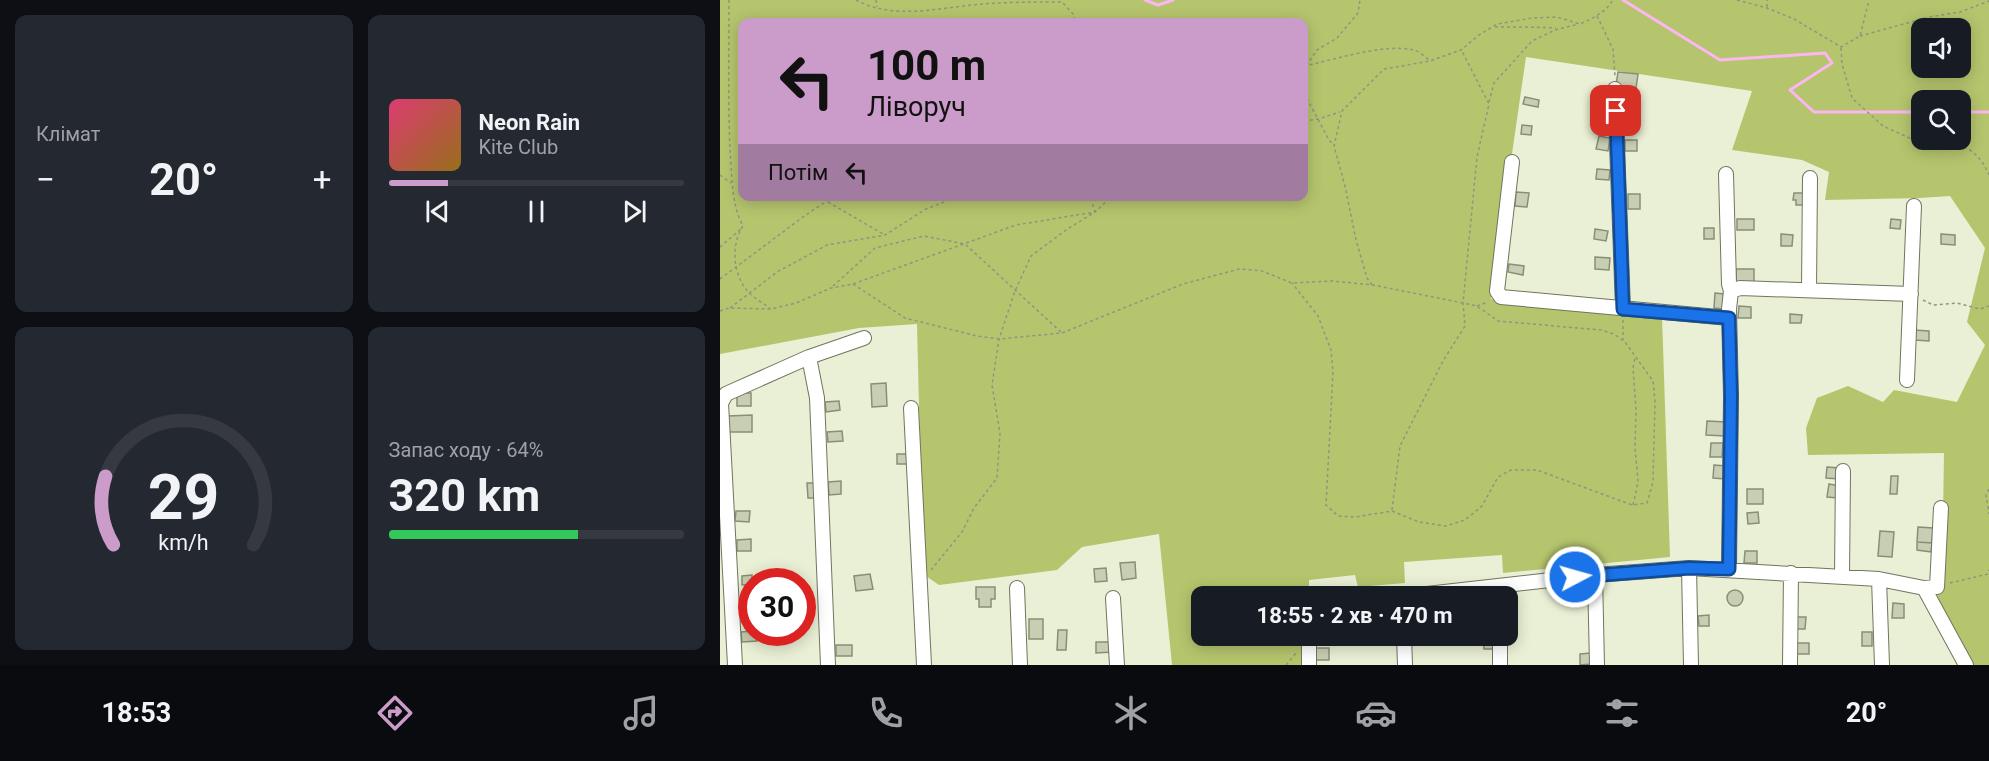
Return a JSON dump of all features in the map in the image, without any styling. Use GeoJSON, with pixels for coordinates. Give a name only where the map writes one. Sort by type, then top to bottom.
{"type":"FeatureCollection","features":[{"type":"Feature","properties":{"kind":"street"},"geometry":{"type":"LineString","coordinates":[[1615,89],[1623,309]]}},
{"type":"Feature","properties":{"kind":"street"},"geometry":{"type":"LineString","coordinates":[[1512,162],[1497,291],[1501,297],[1729,318]]}},
{"type":"Feature","properties":{"kind":"street"},"geometry":{"type":"LineString","coordinates":[[1726,174],[1731,291],[1729,318],[1731,396],[1729,569]]}},
{"type":"Feature","properties":{"kind":"street"},"geometry":{"type":"LineString","coordinates":[[1809,290],[1810,178]]}},
{"type":"Feature","properties":{"kind":"street"},"geometry":{"type":"LineString","coordinates":[[1906,380],[1914,206]]}},
{"type":"Feature","properties":{"kind":"street"},"geometry":{"type":"LineString","coordinates":[[1731,291],[1740,288],[1911,294]]}},
{"type":"Feature","properties":{"kind":"street"},"geometry":{"type":"LineString","coordinates":[[735,665],[721,403],[726,394],[809,357],[864,338]]}},
{"type":"Feature","properties":{"kind":"street"},"geometry":{"type":"LineString","coordinates":[[809,357],[817,398],[828,665]]}},
{"type":"Feature","properties":{"kind":"street"},"geometry":{"type":"LineString","coordinates":[[911,408],[924,665]]}},
{"type":"Feature","properties":{"kind":"street"},"geometry":{"type":"LineString","coordinates":[[1842,577],[1843,471]]}},
{"type":"Feature","properties":{"kind":"street"},"geometry":{"type":"LineString","coordinates":[[1941,508],[1930,587],[1966,665]]}},
{"type":"Feature","properties":{"kind":"street"},"geometry":{"type":"LineString","coordinates":[[1689,568],[1691,665]]}},
{"type":"Feature","properties":{"kind":"street"},"geometry":{"type":"LineString","coordinates":[[1518,588],[1595,575],[1689,568],[1879,579],[1930,587]]}},
{"type":"Feature","properties":{"kind":"street"},"geometry":{"type":"LineString","coordinates":[[1790,665],[1791,573]]}},
{"type":"Feature","properties":{"kind":"street"},"geometry":{"type":"LineString","coordinates":[[1595,575],[1597,665]]}},
{"type":"Feature","properties":{"kind":"street"},"geometry":{"type":"LineString","coordinates":[[1879,579],[1882,665]]}},
{"type":"Feature","properties":{"kind":"street"},"geometry":{"type":"LineString","coordinates":[[1017,588],[1020,665]]}},
{"type":"Feature","properties":{"kind":"street"},"geometry":{"type":"LineString","coordinates":[[1113,598],[1117,665]]}},
{"type":"Feature","properties":{"kind":"street"},"geometry":{"type":"LineString","coordinates":[[1309,646],[1309,665]]}},
{"type":"Feature","properties":{"kind":"street"},"geometry":{"type":"LineString","coordinates":[[1404,646],[1405,665]]}},
{"type":"Feature","properties":{"kind":"street"},"geometry":{"type":"LineString","coordinates":[[1500,646],[1500,665]]}},
{"type":"Feature","properties":{"kind":"path"},"geometry":{"type":"LineString","coordinates":[[729,0],[728,104],[732,183],[738,218],[744,226]]}},
{"type":"Feature","properties":{"kind":"path"},"geometry":{"type":"LineString","coordinates":[[856,0],[897,13],[985,3],[1062,2],[1075,18]]}},
{"type":"Feature","properties":{"kind":"path"},"geometry":{"type":"LineString","coordinates":[[876,0],[877,8]]}},
{"type":"Feature","properties":{"kind":"path"},"geometry":{"type":"LineString","coordinates":[[1308,62],[1317,50],[1337,38],[1358,13],[1360,0]]}},
{"type":"Feature","properties":{"kind":"path"},"geometry":{"type":"LineString","coordinates":[[1392,511],[1400,446],[1443,361],[1465,326],[1463,303],[1477,157],[1494,83],[1532,40],[1597,16],[1609,8],[1613,0]]}},
{"type":"Feature","properties":{"kind":"path"},"geometry":{"type":"LineString","coordinates":[[1737,0],[1767,8],[1794,19],[1841,47]]}},
{"type":"Feature","properties":{"kind":"path"},"geometry":{"type":"LineString","coordinates":[[1767,0],[1767,8]]}},
{"type":"Feature","properties":{"kind":"path"},"geometry":{"type":"LineString","coordinates":[[1860,36],[1869,0]]}},
{"type":"Feature","properties":{"kind":"path"},"geometry":{"type":"LineString","coordinates":[[1841,47],[1860,36],[1929,17],[1960,12],[1989,1]]}},
{"type":"Feature","properties":{"kind":"path"},"geometry":{"type":"LineString","coordinates":[[1597,16],[1612,49],[1615,62],[1615,89]]}},
{"type":"Feature","properties":{"kind":"path"},"geometry":{"type":"LineString","coordinates":[[1308,120],[1342,111],[1384,69],[1430,61],[1461,50],[1497,24],[1532,18],[1557,17],[1580,24]]}},
{"type":"Feature","properties":{"kind":"path"},"geometry":{"type":"LineString","coordinates":[[1492,27],[1560,28]]}},
{"type":"Feature","properties":{"kind":"path"},"geometry":{"type":"LineString","coordinates":[[1841,47],[1842,64],[1852,98],[1883,126],[1911,139]]}},
{"type":"Feature","properties":{"kind":"path"},"geometry":{"type":"LineString","coordinates":[[1308,65],[1353,54],[1390,49],[1415,50],[1430,61]]}},
{"type":"Feature","properties":{"kind":"path"},"geometry":{"type":"LineString","coordinates":[[1461,50],[1489,104]]}},
{"type":"Feature","properties":{"kind":"path"},"geometry":{"type":"LineString","coordinates":[[1308,100],[1334,146],[1356,240],[1367,278],[1373,285]]}},
{"type":"Feature","properties":{"kind":"path"},"geometry":{"type":"LineString","coordinates":[[1334,146],[1342,111]]}},
{"type":"Feature","properties":{"kind":"path"},"geometry":{"type":"LineString","coordinates":[[1970,150],[1984,164],[1989,174]]}},
{"type":"Feature","properties":{"kind":"path"},"geometry":{"type":"LineString","coordinates":[[720,175],[732,183]]}},
{"type":"Feature","properties":{"kind":"path"},"geometry":{"type":"LineString","coordinates":[[720,279],[827,201],[885,235]]}},
{"type":"Feature","properties":{"kind":"path"},"geometry":{"type":"LineString","coordinates":[[720,311],[729,308],[777,272],[827,245],[885,235],[926,209],[946,201]]}},
{"type":"Feature","properties":{"kind":"path"},"geometry":{"type":"LineString","coordinates":[[1092,201],[1095,212]]}},
{"type":"Feature","properties":{"kind":"path"},"geometry":{"type":"LineString","coordinates":[[921,582],[962,532],[974,508],[997,478],[1000,433],[992,384],[999,339],[1015,291],[1031,256],[1065,230],[1095,212],[1107,201]]}},
{"type":"Feature","properties":{"kind":"path"},"geometry":{"type":"LineString","coordinates":[[729,308],[771,309],[795,303],[831,288],[853,284],[1016,225],[1095,212]]}},
{"type":"Feature","properties":{"kind":"path"},"geometry":{"type":"LineString","coordinates":[[720,247],[744,226]]}},
{"type":"Feature","properties":{"kind":"path"},"geometry":{"type":"LineString","coordinates":[[744,226],[737,236],[735,268],[749,293],[771,309]]}},
{"type":"Feature","properties":{"kind":"path"},"geometry":{"type":"LineString","coordinates":[[831,288],[875,248],[924,236],[965,244],[1062,333]]}},
{"type":"Feature","properties":{"kind":"path"},"geometry":{"type":"LineString","coordinates":[[853,284],[905,318],[977,336],[999,339],[1062,333],[1183,284],[1239,269],[1262,272],[1292,283],[1332,281],[1373,285],[1463,303],[1477,306],[1498,321],[1601,330],[1623,340],[1653,381],[1653,482],[1647,503],[1632,506],[1537,470],[1511,470],[1498,477],[1482,506],[1464,520],[1446,526],[1419,522],[1392,511],[1355,517],[1338,516],[1326,505],[1333,372],[1331,350],[1318,316],[1292,283]]}},
{"type":"Feature","properties":{"kind":"path"},"geometry":{"type":"LineString","coordinates":[[1911,294],[1934,304],[1957,303],[1980,309],[1989,306]]}},
{"type":"Feature","properties":{"kind":"path"},"geometry":{"type":"LineString","coordinates":[[1477,306],[1501,297]]}},
{"type":"Feature","properties":{"kind":"path"},"geometry":{"type":"LineString","coordinates":[[1623,309],[1623,340]]}},
{"type":"Feature","properties":{"kind":"path"},"geometry":{"type":"LineString","coordinates":[[1632,506],[1638,482],[1633,368],[1635,358]]}},
{"type":"Feature","properties":{"kind":"path"},"geometry":{"type":"LineString","coordinates":[[1989,489],[1986,495],[1989,514]]}},
{"type":"Feature","properties":{"kind":"path"},"geometry":{"type":"LineString","coordinates":[[1930,587],[1989,574],[1989,570]]}},
{"type":"Feature","properties":{"kind":"green space"},"geometry":{"type":"Polygon","coordinates":[[[720,0],[1989,0],[1989,665],[1972,665],[1935,602],[1942,583],[1944,453],[1808,455],[1806,428],[1817,398],[1848,386],[1883,402],[1894,390],[1957,402],[1985,345],[1967,322],[1985,248],[1950,196],[1825,200],[1829,172],[1802,160],[1732,150],[1752,91],[1526,57],[1491,299],[1662,316],[1670,557],[1503,573],[1502,555],[1404,562],[1405,583],[1358,586],[1355,575],[1309,580],[1309,586],[1191,586],[1191,646],[1302,646],[1301,665],[1172,665],[1159,534],[1082,547],[1057,570],[939,585],[923,574],[917,324],[859,328],[720,354],[720,0]]]}},
{"type":"Feature","properties":{"kind":"building"},"geometry":{"type":"Polygon","coordinates":[[[1618,72],[1638,74],[1636,88],[1616,85],[1618,72]]]}},
{"type":"Feature","properties":{"kind":"building"},"geometry":{"type":"Polygon","coordinates":[[[1525,97],[1539,100],[1538,107],[1523,104],[1525,97]]]}},
{"type":"Feature","properties":{"kind":"building"},"geometry":{"type":"Polygon","coordinates":[[[1522,125],[1532,126],[1531,135],[1521,134],[1522,125]]]}},
{"type":"Feature","properties":{"kind":"building"},"geometry":{"type":"Polygon","coordinates":[[[1599,136],[1610,138],[1608,151],[1596,149],[1599,136]]]}},
{"type":"Feature","properties":{"kind":"building"},"geometry":{"type":"Polygon","coordinates":[[[1625,140],[1637,140],[1637,151],[1625,151],[1625,140]]]}},
{"type":"Feature","properties":{"kind":"building"},"geometry":{"type":"Polygon","coordinates":[[[1597,169],[1610,170],[1609,180],[1596,179],[1597,169]]]}},
{"type":"Feature","properties":{"kind":"building"},"geometry":{"type":"Polygon","coordinates":[[[1516,192],[1529,193],[1527,207],[1515,206],[1516,192]]]}},
{"type":"Feature","properties":{"kind":"building"},"geometry":{"type":"Polygon","coordinates":[[[1794,193],[1804,193],[1804,205],[1796,205],[1796,200],[1793,200],[1794,193]]]}},
{"type":"Feature","properties":{"kind":"building"},"geometry":{"type":"Polygon","coordinates":[[[1628,194],[1640,194],[1640,209],[1628,209],[1628,194]]]}},
{"type":"Feature","properties":{"kind":"building"},"geometry":{"type":"Polygon","coordinates":[[[1737,219],[1754,219],[1754,230],[1737,230],[1737,219]]]}},
{"type":"Feature","properties":{"kind":"building"},"geometry":{"type":"Polygon","coordinates":[[[1891,219],[1901,220],[1900,229],[1890,228],[1891,219]]]}},
{"type":"Feature","properties":{"kind":"building"},"geometry":{"type":"Polygon","coordinates":[[[1704,228],[1714,228],[1714,239],[1704,239],[1704,228]]]}},
{"type":"Feature","properties":{"kind":"building"},"geometry":{"type":"Polygon","coordinates":[[[1595,229],[1608,231],[1606,241],[1594,239],[1595,229]]]}},
{"type":"Feature","properties":{"kind":"building"},"geometry":{"type":"Polygon","coordinates":[[[1781,234],[1793,235],[1792,246],[1781,246],[1781,234]]]}},
{"type":"Feature","properties":{"kind":"building"},"geometry":{"type":"Polygon","coordinates":[[[1941,234],[1955,235],[1955,245],[1941,244],[1941,234]]]}},
{"type":"Feature","properties":{"kind":"building"},"geometry":{"type":"Polygon","coordinates":[[[1595,257],[1610,258],[1609,270],[1595,269],[1595,257]]]}},
{"type":"Feature","properties":{"kind":"building"},"geometry":{"type":"Polygon","coordinates":[[[1509,264],[1524,266],[1523,275],[1508,272],[1509,264]]]}},
{"type":"Feature","properties":{"kind":"building"},"geometry":{"type":"Polygon","coordinates":[[[1736,269],[1754,269],[1754,282],[1736,282],[1736,269]]]}},
{"type":"Feature","properties":{"kind":"building"},"geometry":{"type":"Polygon","coordinates":[[[1715,293],[1724,294],[1723,309],[1714,308],[1715,293]]]}},
{"type":"Feature","properties":{"kind":"building"},"geometry":{"type":"Polygon","coordinates":[[[1739,306],[1751,307],[1751,318],[1738,318],[1739,306]]]}},
{"type":"Feature","properties":{"kind":"building"},"geometry":{"type":"Polygon","coordinates":[[[1790,314],[1802,315],[1801,323],[1790,323],[1790,314]]]}},
{"type":"Feature","properties":{"kind":"building"},"geometry":{"type":"Polygon","coordinates":[[[1914,330],[1929,331],[1929,341],[1914,340],[1914,330]]]}},
{"type":"Feature","properties":{"kind":"building"},"geometry":{"type":"Polygon","coordinates":[[[886,383],[887,406],[872,407],[871,384],[886,383]]]}},
{"type":"Feature","properties":{"kind":"building"},"geometry":{"type":"Polygon","coordinates":[[[737,393],[751,393],[751,406],[737,406],[737,393]]]}},
{"type":"Feature","properties":{"kind":"building"},"geometry":{"type":"Polygon","coordinates":[[[839,401],[840,410],[826,412],[825,402],[839,401]]]}},
{"type":"Feature","properties":{"kind":"building"},"geometry":{"type":"Polygon","coordinates":[[[752,415],[752,432],[729,432],[728,416],[752,415]]]}},
{"type":"Feature","properties":{"kind":"building"},"geometry":{"type":"Polygon","coordinates":[[[1707,421],[1726,422],[1725,436],[1706,435],[1707,421]]]}},
{"type":"Feature","properties":{"kind":"building"},"geometry":{"type":"Polygon","coordinates":[[[842,431],[843,441],[828,442],[827,432],[842,431]]]}},
{"type":"Feature","properties":{"kind":"building"},"geometry":{"type":"Polygon","coordinates":[[[1711,443],[1723,443],[1722,457],[1710,457],[1711,443]]]}},
{"type":"Feature","properties":{"kind":"building"},"geometry":{"type":"Polygon","coordinates":[[[897,454],[909,454],[909,464],[897,464],[897,454]]]}},
{"type":"Feature","properties":{"kind":"building"},"geometry":{"type":"Polygon","coordinates":[[[1714,465],[1726,466],[1725,479],[1713,478],[1714,465]]]}},
{"type":"Feature","properties":{"kind":"building"},"geometry":{"type":"Polygon","coordinates":[[[1827,467],[1840,468],[1839,479],[1826,478],[1827,467]]]}},
{"type":"Feature","properties":{"kind":"building"},"geometry":{"type":"Polygon","coordinates":[[[1891,476],[1898,476],[1897,494],[1890,494],[1891,476]]]}},
{"type":"Feature","properties":{"kind":"building"},"geometry":{"type":"Polygon","coordinates":[[[841,481],[841,494],[829,495],[828,482],[841,481]]]}},
{"type":"Feature","properties":{"kind":"building"},"geometry":{"type":"Polygon","coordinates":[[[807,483],[819,483],[820,498],[808,498],[807,483]]]}},
{"type":"Feature","properties":{"kind":"building"},"geometry":{"type":"Polygon","coordinates":[[[1829,484],[1840,486],[1838,498],[1827,497],[1829,484]]]}},
{"type":"Feature","properties":{"kind":"building"},"geometry":{"type":"Polygon","coordinates":[[[1747,489],[1763,489],[1763,504],[1747,504],[1747,489]]]}},
{"type":"Feature","properties":{"kind":"building"},"geometry":{"type":"Polygon","coordinates":[[[736,511],[750,511],[749,522],[735,521],[736,511]]]}},
{"type":"Feature","properties":{"kind":"building"},"geometry":{"type":"Polygon","coordinates":[[[1758,512],[1759,523],[1748,524],[1747,513],[1758,512]]]}},
{"type":"Feature","properties":{"kind":"building"},"geometry":{"type":"Polygon","coordinates":[[[1918,527],[1933,528],[1932,543],[1917,542],[1918,527]]]}},
{"type":"Feature","properties":{"kind":"building"},"geometry":{"type":"Polygon","coordinates":[[[1880,531],[1894,532],[1892,557],[1878,556],[1880,531]]]}},
{"type":"Feature","properties":{"kind":"building"},"geometry":{"type":"Polygon","coordinates":[[[751,539],[751,551],[737,551],[737,540],[751,539]]]}},
{"type":"Feature","properties":{"kind":"building"},"geometry":{"type":"Polygon","coordinates":[[[1917,542],[1932,543],[1931,552],[1917,550],[1917,542]]]}},
{"type":"Feature","properties":{"kind":"building"},"geometry":{"type":"Polygon","coordinates":[[[1745,551],[1757,551],[1757,563],[1744,563],[1745,551]]]}},
{"type":"Feature","properties":{"kind":"building"},"geometry":{"type":"Polygon","coordinates":[[[1135,562],[1136,578],[1122,580],[1120,563],[1135,562]]]}},
{"type":"Feature","properties":{"kind":"building"},"geometry":{"type":"Polygon","coordinates":[[[1106,568],[1107,581],[1095,582],[1094,569],[1106,568]]]}},
{"type":"Feature","properties":{"kind":"building"},"geometry":{"type":"Polygon","coordinates":[[[870,574],[873,589],[856,591],[854,576],[870,574]]]}},
{"type":"Feature","properties":{"kind":"building"},"geometry":{"type":"Polygon","coordinates":[[[976,587],[995,587],[995,599],[991,599],[991,607],[979,607],[976,587]]]}},
{"type":"Feature","properties":{"kind":"building"},"geometry":{"type":"Polygon","coordinates":[[[1732,590],[1738,590],[1743,598],[1741,604],[1732,606],[1727,601],[1727,595],[1732,590]]]}},
{"type":"Feature","properties":{"kind":"building"},"geometry":{"type":"Polygon","coordinates":[[[1893,603],[1904,604],[1904,618],[1892,618],[1893,603]]]}},
{"type":"Feature","properties":{"kind":"building"},"geometry":{"type":"Polygon","coordinates":[[[1709,615],[1709,626],[1699,626],[1698,616],[1709,615]]]}},
{"type":"Feature","properties":{"kind":"building"},"geometry":{"type":"Polygon","coordinates":[[[1796,617],[1806,617],[1805,629],[1796,629],[1796,617]]]}},
{"type":"Feature","properties":{"kind":"building"},"geometry":{"type":"Polygon","coordinates":[[[1029,619],[1043,619],[1043,639],[1029,639],[1029,619]]]}},
{"type":"Feature","properties":{"kind":"building"},"geometry":{"type":"Polygon","coordinates":[[[1058,630],[1067,630],[1066,650],[1057,650],[1058,630]]]}},
{"type":"Feature","properties":{"kind":"building"},"geometry":{"type":"Polygon","coordinates":[[[1862,632],[1872,632],[1872,646],[1862,646],[1862,632]]]}},
{"type":"Feature","properties":{"kind":"building"},"geometry":{"type":"Polygon","coordinates":[[[1096,642],[1113,642],[1113,652],[1096,653],[1096,642]]]}},
{"type":"Feature","properties":{"kind":"building"},"geometry":{"type":"Polygon","coordinates":[[[1797,643],[1809,643],[1809,654],[1797,654],[1797,643]]]}},
{"type":"Feature","properties":{"kind":"building"},"geometry":{"type":"Polygon","coordinates":[[[836,645],[852,645],[852,656],[836,656],[836,645]]]}},
{"type":"Feature","properties":{"kind":"building"},"geometry":{"type":"Polygon","coordinates":[[[1484,646],[1495,646],[1495,649],[1484,649],[1484,646]]]}},
{"type":"Feature","properties":{"kind":"building"},"geometry":{"type":"Polygon","coordinates":[[[1316,648],[1329,648],[1329,660],[1316,660],[1316,648]]]}},
{"type":"Feature","properties":{"kind":"building"},"geometry":{"type":"Polygon","coordinates":[[[1590,653],[1591,664],[1580,665],[1580,654],[1590,653]]]}},
{"type":"Feature","properties":{"kind":"waterway"},"geometry":{"type":"LineString","coordinates":[[1145,0],[1158,5],[1173,0]]}},
{"type":"Feature","properties":{"kind":"waterway"},"geometry":{"type":"LineString","coordinates":[[1623,0],[1720,60],[1825,53],[1832,63],[1790,90],[1814,112],[1911,112]]}},
{"type":"Feature","properties":{"kind":"waterway"},"geometry":{"type":"LineString","coordinates":[[1971,112],[1989,112]]}},
{"type":"Feature","properties":{"kind":"route"},"geometry":{"type":"LineString","coordinates":[[1575,577],[1689,568],[1729,569],[1731,396],[1729,318],[1623,309],[1616,111]]}}]}
